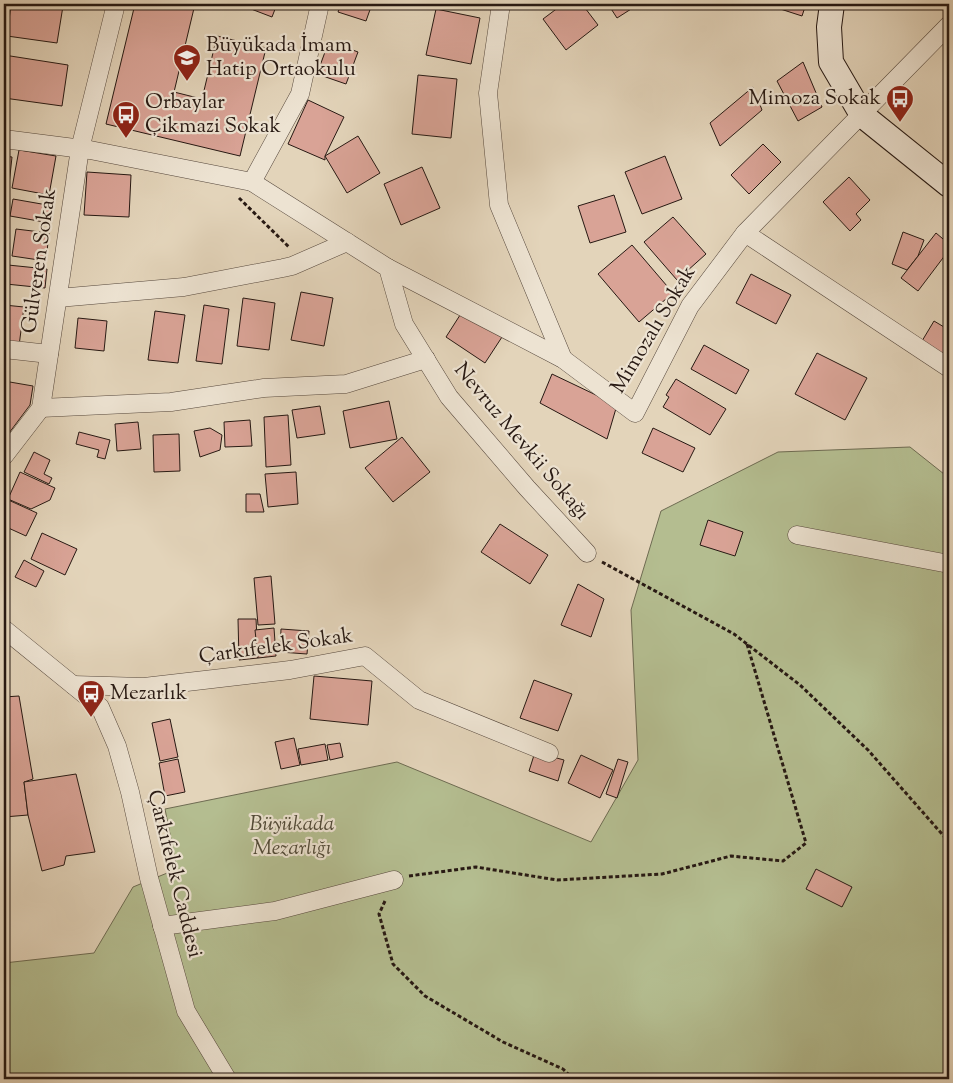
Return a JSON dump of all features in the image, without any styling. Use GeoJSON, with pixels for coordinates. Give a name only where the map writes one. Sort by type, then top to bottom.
{"type":"FeatureCollection","features":[{"type":"Feature","properties":{"kind":"street","name":"Gülveren Sokak"},"geometry":{"type":"LineString","coordinates":[[4,456],[41,408],[80,149],[116,4]]}},
{"type":"Feature","properties":{"kind":"street"},"geometry":{"type":"LineString","coordinates":[[244,180],[300,94],[320,4]]}},
{"type":"Feature","properties":{"kind":"street"},"geometry":{"type":"LineString","coordinates":[[501,4],[488,93],[499,205],[563,359]]}},
{"type":"Feature","properties":{"kind":"street"},"geometry":{"type":"LineString","coordinates":[[832,4],[829,27],[831,62],[862,115],[949,185]]}},
{"type":"Feature","properties":{"kind":"street","name":"Mimozalı Sokak"},"geometry":{"type":"LineString","coordinates":[[388,268],[563,359],[635,413],[690,306],[745,234],[949,25]]}},
{"type":"Feature","properties":{"kind":"street"},"geometry":{"type":"LineString","coordinates":[[4,139],[80,149],[244,180],[388,268]]}},
{"type":"Feature","properties":{"kind":"street"},"geometry":{"type":"LineString","coordinates":[[745,234],[949,368]]}},
{"type":"Feature","properties":{"kind":"street"},"geometry":{"type":"LineString","coordinates":[[58,298],[184,287],[283,268],[347,242]]}},
{"type":"Feature","properties":{"kind":"street","name":"Nevruz Mevkii Sokağı"},"geometry":{"type":"LineString","coordinates":[[388,268],[404,324],[449,397],[527,488],[587,553]]}},
{"type":"Feature","properties":{"kind":"street"},"geometry":{"type":"LineString","coordinates":[[4,349],[49,354]]}},
{"type":"Feature","properties":{"kind":"street"},"geometry":{"type":"LineString","coordinates":[[41,408],[171,402],[264,388],[346,384],[426,359]]}},
{"type":"Feature","properties":{"kind":"street"},"geometry":{"type":"LineString","coordinates":[[797,535],[949,564]]}},
{"type":"Feature","properties":{"kind":"street","name":"Çarkıfelek Caddesi"},"geometry":{"type":"LineString","coordinates":[[4,629],[100,708],[117,746],[162,926],[186,1011],[227,1079]]}},
{"type":"Feature","properties":{"kind":"street","name":"Çarkıfelek Sokak"},"geometry":{"type":"LineString","coordinates":[[73,685],[144,687],[290,670],[365,656],[419,700],[549,753]]}},
{"type":"Feature","properties":{"kind":"street"},"geometry":{"type":"LineString","coordinates":[[162,926],[275,911],[394,880]]}},
{"type":"Feature","properties":{"kind":"path"},"geometry":{"type":"LineString","coordinates":[[244,180],[234,186],[238,197],[287,242],[290,248],[289,260],[283,268]]}},
{"type":"Feature","properties":{"kind":"path"},"geometry":{"type":"LineString","coordinates":[[587,553],[734,634],[800,685],[868,750],[949,842]]}},
{"type":"Feature","properties":{"kind":"path"},"geometry":{"type":"LineString","coordinates":[[574,1079],[563,1069],[503,1042],[425,996],[392,964],[379,914],[394,880],[419,873],[476,867],[557,880],[662,874],[730,856],[783,861],[806,843],[747,644]]}},
{"type":"Feature","properties":{"kind":"green space","name":"Büyükada Mezarlığı"},"geometry":{"type":"Polygon","coordinates":[[[910,447],[949,478],[949,1079],[4,1079],[4,963],[94,953],[133,887],[177,869],[165,809],[397,762],[591,842],[638,760],[631,610],[661,511],[778,452],[910,447]]]}},
{"type":"Feature","properties":{"kind":"building"},"geometry":{"type":"Polygon","coordinates":[[[11,4],[63,6],[57,43],[7,36],[11,4]]]}},
{"type":"Feature","properties":{"kind":"building","name":"Büyükada İmam Hatip Ortaokulu"},"geometry":{"type":"Polygon","coordinates":[[[135,4],[195,4],[174,92],[202,99],[217,36],[266,48],[240,156],[106,124],[135,4]]]}},
{"type":"Feature","properties":{"kind":"building"},"geometry":{"type":"Polygon","coordinates":[[[238,4],[277,4],[272,17],[238,4]]]}},
{"type":"Feature","properties":{"kind":"building"},"geometry":{"type":"Polygon","coordinates":[[[341,4],[372,4],[366,21],[338,12],[341,4]]]}},
{"type":"Feature","properties":{"kind":"building"},"geometry":{"type":"Polygon","coordinates":[[[459,4],[477,4],[476,6],[459,4]]]}},
{"type":"Feature","properties":{"kind":"building"},"geometry":{"type":"Polygon","coordinates":[[[563,4],[582,4],[598,25],[566,50],[543,19],[563,4]]]}},
{"type":"Feature","properties":{"kind":"building"},"geometry":{"type":"Polygon","coordinates":[[[608,4],[639,4],[617,18],[608,4]]]}},
{"type":"Feature","properties":{"kind":"building"},"geometry":{"type":"Polygon","coordinates":[[[765,4],[806,4],[802,16],[765,4]]]}},
{"type":"Feature","properties":{"kind":"building"},"geometry":{"type":"Polygon","coordinates":[[[436,9],[480,18],[471,64],[426,55],[436,9]]]}},
{"type":"Feature","properties":{"kind":"building"},"geometry":{"type":"Polygon","coordinates":[[[329,41],[358,52],[346,84],[317,74],[329,41]]]}},
{"type":"Feature","properties":{"kind":"building"},"geometry":{"type":"Polygon","coordinates":[[[4,55],[68,65],[62,106],[4,98],[4,55]]]}},
{"type":"Feature","properties":{"kind":"building"},"geometry":{"type":"Polygon","coordinates":[[[803,62],[822,107],[798,121],[777,81],[803,62]]]}},
{"type":"Feature","properties":{"kind":"building"},"geometry":{"type":"Polygon","coordinates":[[[418,75],[457,79],[451,138],[412,134],[418,75]]]}},
{"type":"Feature","properties":{"kind":"building"},"geometry":{"type":"Polygon","coordinates":[[[753,87],[762,110],[720,146],[710,123],[753,87]]]}},
{"type":"Feature","properties":{"kind":"building"},"geometry":{"type":"Polygon","coordinates":[[[308,100],[344,117],[325,156],[325,160],[288,144],[308,100]]]}},
{"type":"Feature","properties":{"kind":"building"},"geometry":{"type":"Polygon","coordinates":[[[358,136],[380,173],[347,193],[325,156],[358,136]]]}},
{"type":"Feature","properties":{"kind":"building"},"geometry":{"type":"Polygon","coordinates":[[[763,144],[781,162],[749,194],[731,175],[763,144]]]}},
{"type":"Feature","properties":{"kind":"building"},"geometry":{"type":"Polygon","coordinates":[[[19,150],[56,156],[49,195],[12,188],[19,150]]]}},
{"type":"Feature","properties":{"kind":"building"},"geometry":{"type":"Polygon","coordinates":[[[4,156],[12,157],[6,213],[4,213],[4,156]]]}},
{"type":"Feature","properties":{"kind":"building"},"geometry":{"type":"Polygon","coordinates":[[[665,156],[682,199],[642,214],[625,172],[665,156]]]}},
{"type":"Feature","properties":{"kind":"building"},"geometry":{"type":"Polygon","coordinates":[[[422,167],[440,208],[401,225],[384,184],[422,167]]]}},
{"type":"Feature","properties":{"kind":"building"},"geometry":{"type":"Polygon","coordinates":[[[87,172],[131,175],[129,217],[84,215],[87,172]]]}},
{"type":"Feature","properties":{"kind":"building"},"geometry":{"type":"Polygon","coordinates":[[[849,177],[870,200],[856,214],[861,220],[850,231],[823,202],[849,177]]]}},
{"type":"Feature","properties":{"kind":"building"},"geometry":{"type":"Polygon","coordinates":[[[614,195],[626,232],[590,243],[578,206],[614,195]]]}},
{"type":"Feature","properties":{"kind":"building"},"geometry":{"type":"Polygon","coordinates":[[[13,199],[53,206],[50,223],[10,216],[13,199]]]}},
{"type":"Feature","properties":{"kind":"building"},"geometry":{"type":"Polygon","coordinates":[[[673,217],[706,254],[677,280],[644,242],[673,217]]]}},
{"type":"Feature","properties":{"kind":"building"},"geometry":{"type":"Polygon","coordinates":[[[16,229],[49,233],[46,261],[12,256],[16,229]]]}},
{"type":"Feature","properties":{"kind":"building"},"geometry":{"type":"Polygon","coordinates":[[[903,232],[924,240],[918,256],[907,270],[892,264],[903,232]]]}},
{"type":"Feature","properties":{"kind":"building"},"geometry":{"type":"Polygon","coordinates":[[[936,233],[949,244],[949,250],[918,291],[901,278],[936,233]]]}},
{"type":"Feature","properties":{"kind":"building"},"geometry":{"type":"Polygon","coordinates":[[[632,245],[673,293],[639,322],[598,274],[632,245]]]}},
{"type":"Feature","properties":{"kind":"building"},"geometry":{"type":"Polygon","coordinates":[[[8,265],[47,269],[45,288],[6,284],[8,265]]]}},
{"type":"Feature","properties":{"kind":"building"},"geometry":{"type":"Polygon","coordinates":[[[751,274],[791,295],[776,324],[736,303],[751,274]]]}},
{"type":"Feature","properties":{"kind":"building"},"geometry":{"type":"Polygon","coordinates":[[[301,292],[333,298],[324,346],[291,340],[301,292]]]}},
{"type":"Feature","properties":{"kind":"building"},"geometry":{"type":"Polygon","coordinates":[[[243,298],[275,303],[269,350],[237,346],[243,298]]]}},
{"type":"Feature","properties":{"kind":"building"},"geometry":{"type":"Polygon","coordinates":[[[4,305],[24,307],[19,346],[4,344],[4,305]]]}},
{"type":"Feature","properties":{"kind":"building"},"geometry":{"type":"Polygon","coordinates":[[[204,305],[229,309],[222,364],[196,361],[204,305]]]}},
{"type":"Feature","properties":{"kind":"building"},"geometry":{"type":"Polygon","coordinates":[[[155,311],[185,315],[178,363],[148,360],[155,311]]]}},
{"type":"Feature","properties":{"kind":"building"},"geometry":{"type":"Polygon","coordinates":[[[462,312],[502,337],[485,363],[446,337],[462,312]]]}},
{"type":"Feature","properties":{"kind":"building"},"geometry":{"type":"Polygon","coordinates":[[[78,318],[107,321],[104,351],[75,348],[78,318]]]}},
{"type":"Feature","properties":{"kind":"building"},"geometry":{"type":"Polygon","coordinates":[[[934,321],[949,330],[949,365],[919,346],[934,321]]]}},
{"type":"Feature","properties":{"kind":"building"},"geometry":{"type":"Polygon","coordinates":[[[704,345],[749,370],[736,394],[691,369],[704,345]]]}},
{"type":"Feature","properties":{"kind":"building"},"geometry":{"type":"Polygon","coordinates":[[[817,353],[867,378],[845,420],[795,394],[817,353]]]}},
{"type":"Feature","properties":{"kind":"building"},"geometry":{"type":"Polygon","coordinates":[[[552,374],[617,405],[607,439],[540,403],[552,374]]]}},
{"type":"Feature","properties":{"kind":"building"},"geometry":{"type":"Polygon","coordinates":[[[676,379],[726,409],[710,435],[663,407],[669,397],[666,395],[676,379]]]}},
{"type":"Feature","properties":{"kind":"building"},"geometry":{"type":"Polygon","coordinates":[[[4,381],[33,386],[30,405],[6,437],[4,435],[4,381]]]}},
{"type":"Feature","properties":{"kind":"building"},"geometry":{"type":"Polygon","coordinates":[[[389,401],[397,439],[350,448],[343,411],[389,401]]]}},
{"type":"Feature","properties":{"kind":"building"},"geometry":{"type":"Polygon","coordinates":[[[320,406],[325,434],[297,438],[292,410],[320,406]]]}},
{"type":"Feature","properties":{"kind":"building"},"geometry":{"type":"Polygon","coordinates":[[[288,415],[291,465],[266,467],[264,417],[288,415]]]}},
{"type":"Feature","properties":{"kind":"building"},"geometry":{"type":"Polygon","coordinates":[[[250,420],[252,446],[225,447],[224,422],[250,420]]]}},
{"type":"Feature","properties":{"kind":"building"},"geometry":{"type":"Polygon","coordinates":[[[138,422],[141,449],[117,451],[115,424],[138,422]]]}},
{"type":"Feature","properties":{"kind":"building"},"geometry":{"type":"Polygon","coordinates":[[[210,428],[222,435],[220,450],[200,457],[194,431],[210,428]]]}},
{"type":"Feature","properties":{"kind":"building"},"geometry":{"type":"Polygon","coordinates":[[[653,428],[695,448],[683,472],[642,453],[653,428]]]}},
{"type":"Feature","properties":{"kind":"building"},"geometry":{"type":"Polygon","coordinates":[[[79,432],[110,440],[105,459],[97,457],[99,450],[76,444],[79,432]]]}},
{"type":"Feature","properties":{"kind":"building"},"geometry":{"type":"Polygon","coordinates":[[[179,434],[180,471],[154,472],[153,435],[179,434]]]}},
{"type":"Feature","properties":{"kind":"building"},"geometry":{"type":"Polygon","coordinates":[[[402,437],[430,472],[393,502],[365,468],[402,437]]]}},
{"type":"Feature","properties":{"kind":"building"},"geometry":{"type":"Polygon","coordinates":[[[34,452],[50,460],[44,474],[52,478],[49,484],[24,472],[34,452]]]}},
{"type":"Feature","properties":{"kind":"building"},"geometry":{"type":"Polygon","coordinates":[[[20,472],[55,488],[50,500],[31,509],[8,499],[20,472]]]}},
{"type":"Feature","properties":{"kind":"building"},"geometry":{"type":"Polygon","coordinates":[[[296,472],[298,504],[268,507],[265,474],[296,472]]]}},
{"type":"Feature","properties":{"kind":"building"},"geometry":{"type":"Polygon","coordinates":[[[246,494],[260,494],[264,512],[246,512],[246,494]]]}},
{"type":"Feature","properties":{"kind":"building"},"geometry":{"type":"Polygon","coordinates":[[[4,498],[37,513],[26,536],[4,526],[4,498]]]}},
{"type":"Feature","properties":{"kind":"building"},"geometry":{"type":"Polygon","coordinates":[[[708,520],[743,532],[735,556],[700,545],[708,520]]]}},
{"type":"Feature","properties":{"kind":"building"},"geometry":{"type":"Polygon","coordinates":[[[500,524],[548,555],[530,584],[481,552],[500,524]]]}},
{"type":"Feature","properties":{"kind":"building"},"geometry":{"type":"Polygon","coordinates":[[[42,533],[77,549],[65,575],[31,559],[42,533]]]}},
{"type":"Feature","properties":{"kind":"building"},"geometry":{"type":"Polygon","coordinates":[[[24,560],[44,571],[36,587],[15,577],[24,560]]]}},
{"type":"Feature","properties":{"kind":"building"},"geometry":{"type":"Polygon","coordinates":[[[271,576],[275,624],[258,625],[254,578],[271,576]]]}},
{"type":"Feature","properties":{"kind":"building"},"geometry":{"type":"Polygon","coordinates":[[[578,584],[604,599],[591,637],[561,625],[578,584]]]}},
{"type":"Feature","properties":{"kind":"building"},"geometry":{"type":"Polygon","coordinates":[[[238,619],[256,619],[258,658],[239,660],[238,619]]]}},
{"type":"Feature","properties":{"kind":"building"},"geometry":{"type":"Polygon","coordinates":[[[274,628],[276,656],[258,658],[255,630],[274,628]]]}},
{"type":"Feature","properties":{"kind":"building"},"geometry":{"type":"Polygon","coordinates":[[[281,629],[309,631],[307,654],[280,652],[281,629]]]}},
{"type":"Feature","properties":{"kind":"building"},"geometry":{"type":"Polygon","coordinates":[[[314,676],[372,681],[368,725],[310,719],[314,676]]]}},
{"type":"Feature","properties":{"kind":"building"},"geometry":{"type":"Polygon","coordinates":[[[534,680],[572,694],[558,731],[520,718],[534,680]]]}},
{"type":"Feature","properties":{"kind":"building"},"geometry":{"type":"Polygon","coordinates":[[[19,696],[33,779],[24,782],[28,815],[4,817],[4,697],[19,696]]]}},
{"type":"Feature","properties":{"kind":"building"},"geometry":{"type":"Polygon","coordinates":[[[170,719],[178,757],[160,761],[152,723],[170,719]]]}},
{"type":"Feature","properties":{"kind":"building"},"geometry":{"type":"Polygon","coordinates":[[[294,738],[300,765],[281,769],[275,742],[294,738]]]}},
{"type":"Feature","properties":{"kind":"building"},"geometry":{"type":"Polygon","coordinates":[[[340,743],[343,757],[330,760],[327,745],[340,743]]]}},
{"type":"Feature","properties":{"kind":"building"},"geometry":{"type":"Polygon","coordinates":[[[325,744],[328,760],[301,765],[298,749],[325,744]]]}},
{"type":"Feature","properties":{"kind":"building"},"geometry":{"type":"Polygon","coordinates":[[[535,752],[564,760],[558,781],[529,771],[535,752]]]}},
{"type":"Feature","properties":{"kind":"building"},"geometry":{"type":"Polygon","coordinates":[[[581,755],[613,770],[600,798],[568,783],[581,755]]]}},
{"type":"Feature","properties":{"kind":"building"},"geometry":{"type":"Polygon","coordinates":[[[178,759],[185,792],[165,796],[159,763],[178,759]]]}},
{"type":"Feature","properties":{"kind":"building"},"geometry":{"type":"Polygon","coordinates":[[[618,759],[628,762],[617,798],[606,794],[618,759]]]}},
{"type":"Feature","properties":{"kind":"building"},"geometry":{"type":"Polygon","coordinates":[[[76,774],[95,852],[66,856],[64,865],[42,871],[28,815],[24,782],[76,774]]]}},
{"type":"Feature","properties":{"kind":"building"},"geometry":{"type":"Polygon","coordinates":[[[816,869],[852,887],[842,907],[806,889],[816,869]]]}},
{"type":"Feature","properties":{"kind":"place","name":"Büyükada İmam Hatip Ortaokulu"},"geometry":{"type":"Point","coordinates":[187,82]}},
{"type":"Feature","properties":{"kind":"place","name":"Mimoza Sokak"},"geometry":{"type":"Point","coordinates":[900,123]}},
{"type":"Feature","properties":{"kind":"place","name":"Orbaylar Çikmazi Sokak"},"geometry":{"type":"Point","coordinates":[126,139]}},
{"type":"Feature","properties":{"kind":"place","name":"Mezarlık"},"geometry":{"type":"Point","coordinates":[91,718]}}]}
